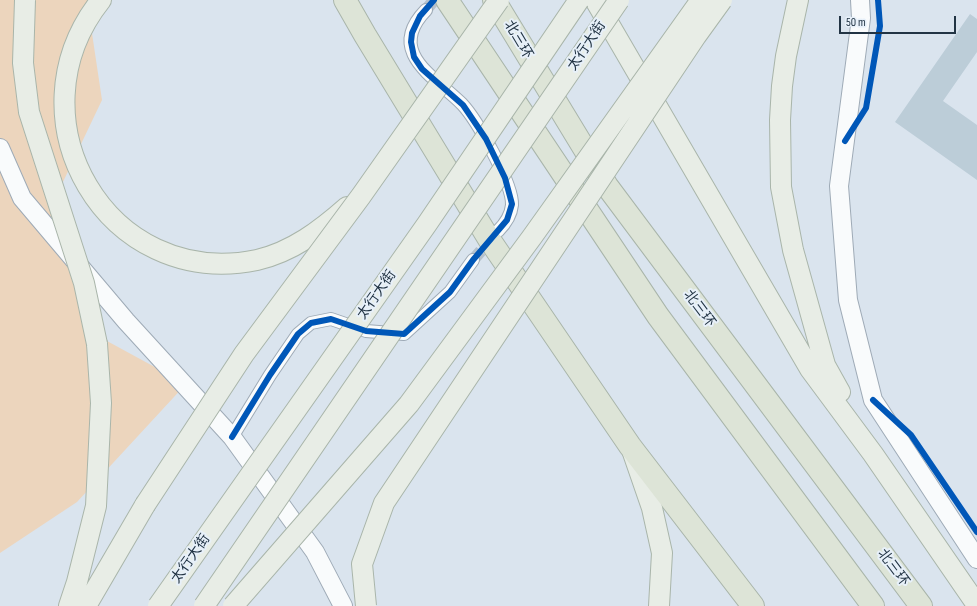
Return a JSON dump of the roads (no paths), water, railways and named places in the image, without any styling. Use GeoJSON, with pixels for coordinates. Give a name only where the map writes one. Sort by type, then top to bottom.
{"type":"FeatureCollection","features":[{"type":"Feature","properties":{"kind":"highway"},"geometry":{"type":"LineString","coordinates":[[345,0],[489,239],[630,446],[754,606]]}},
{"type":"Feature","properties":{"kind":"highway"},"geometry":{"type":"LineString","coordinates":[[447,0],[658,316],[873,606]]}},
{"type":"Feature","properties":{"kind":"highway","name":"北三环"},"geometry":{"type":"LineString","coordinates":[[494,0],[607,186],[921,606]]}},
{"type":"Feature","properties":{"kind":"main road"},"geometry":{"type":"LineString","coordinates":[[25,0],[23,63],[29,112],[84,283],[97,344],[101,403],[96,506],[77,582],[69,606]]}},
{"type":"Feature","properties":{"kind":"main road"},"geometry":{"type":"LineString","coordinates":[[101,0],[81,28],[68,64],[63,102],[73,157],[88,189],[110,217],[128,232],[153,248],[187,260],[222,264],[250,261],[275,254],[291,247],[324,227],[361,196]]}},
{"type":"Feature","properties":{"kind":"main road"},"geometry":{"type":"LineString","coordinates":[[333,0],[365,35]]}},
{"type":"Feature","properties":{"kind":"main road"},"geometry":{"type":"LineString","coordinates":[[86,606],[145,505],[244,354],[361,196],[499,0]]}},
{"type":"Feature","properties":{"kind":"main road","name":"太行大街"},"geometry":{"type":"LineString","coordinates":[[158,606],[427,224],[579,0]]}},
{"type":"Feature","properties":{"kind":"main road"},"geometry":{"type":"LineString","coordinates":[[595,0],[810,369],[873,454],[977,605]]}},
{"type":"Feature","properties":{"kind":"main road","name":"太行大街"},"geometry":{"type":"LineString","coordinates":[[204,606],[619,0]]}},
{"type":"Feature","properties":{"kind":"main road"},"geometry":{"type":"LineString","coordinates":[[233,606],[409,404],[532,237],[701,0]]}},
{"type":"Feature","properties":{"kind":"main road"},"geometry":{"type":"LineString","coordinates":[[366,606],[362,564],[384,503],[696,36],[722,0]]}},
{"type":"Feature","properties":{"kind":"main road"},"geometry":{"type":"LineString","coordinates":[[798,0],[786,56],[782,86],[780,126],[781,187],[793,250],[825,365],[873,454]]}},
{"type":"Feature","properties":{"kind":"main road"},"geometry":{"type":"LineString","coordinates":[[860,0],[861,18],[839,186],[848,300],[873,400],[977,559]]}},
{"type":"Feature","properties":{"kind":"main road"},"geometry":{"type":"LineString","coordinates":[[0,148],[22,198],[126,321],[232,437],[315,552],[343,606]]}},
{"type":"Feature","properties":{"kind":"main road"},"geometry":{"type":"LineString","coordinates":[[630,446],[652,508],[662,553],[659,606]]}},
{"type":"Feature","properties":{"kind":"street"},"geometry":{"type":"LineString","coordinates":[[426,10],[415,24],[412,33],[411,42],[414,56],[422,69],[463,105],[486,139],[505,178],[512,204],[507,220],[498,231]]}},
{"type":"Feature","properties":{"kind":"street"},"geometry":{"type":"LineString","coordinates":[[232,437],[270,375],[298,334],[311,323],[331,319],[366,332],[404,334],[450,292],[473,260]]}},
{"type":"Feature","properties":{"kind":"tunnel"},"geometry":{"type":"LineString","coordinates":[[426,10],[434,0]]}},
{"type":"Feature","properties":{"kind":"tunnel"},"geometry":{"type":"LineString","coordinates":[[473,260],[493,237]]}}]}
